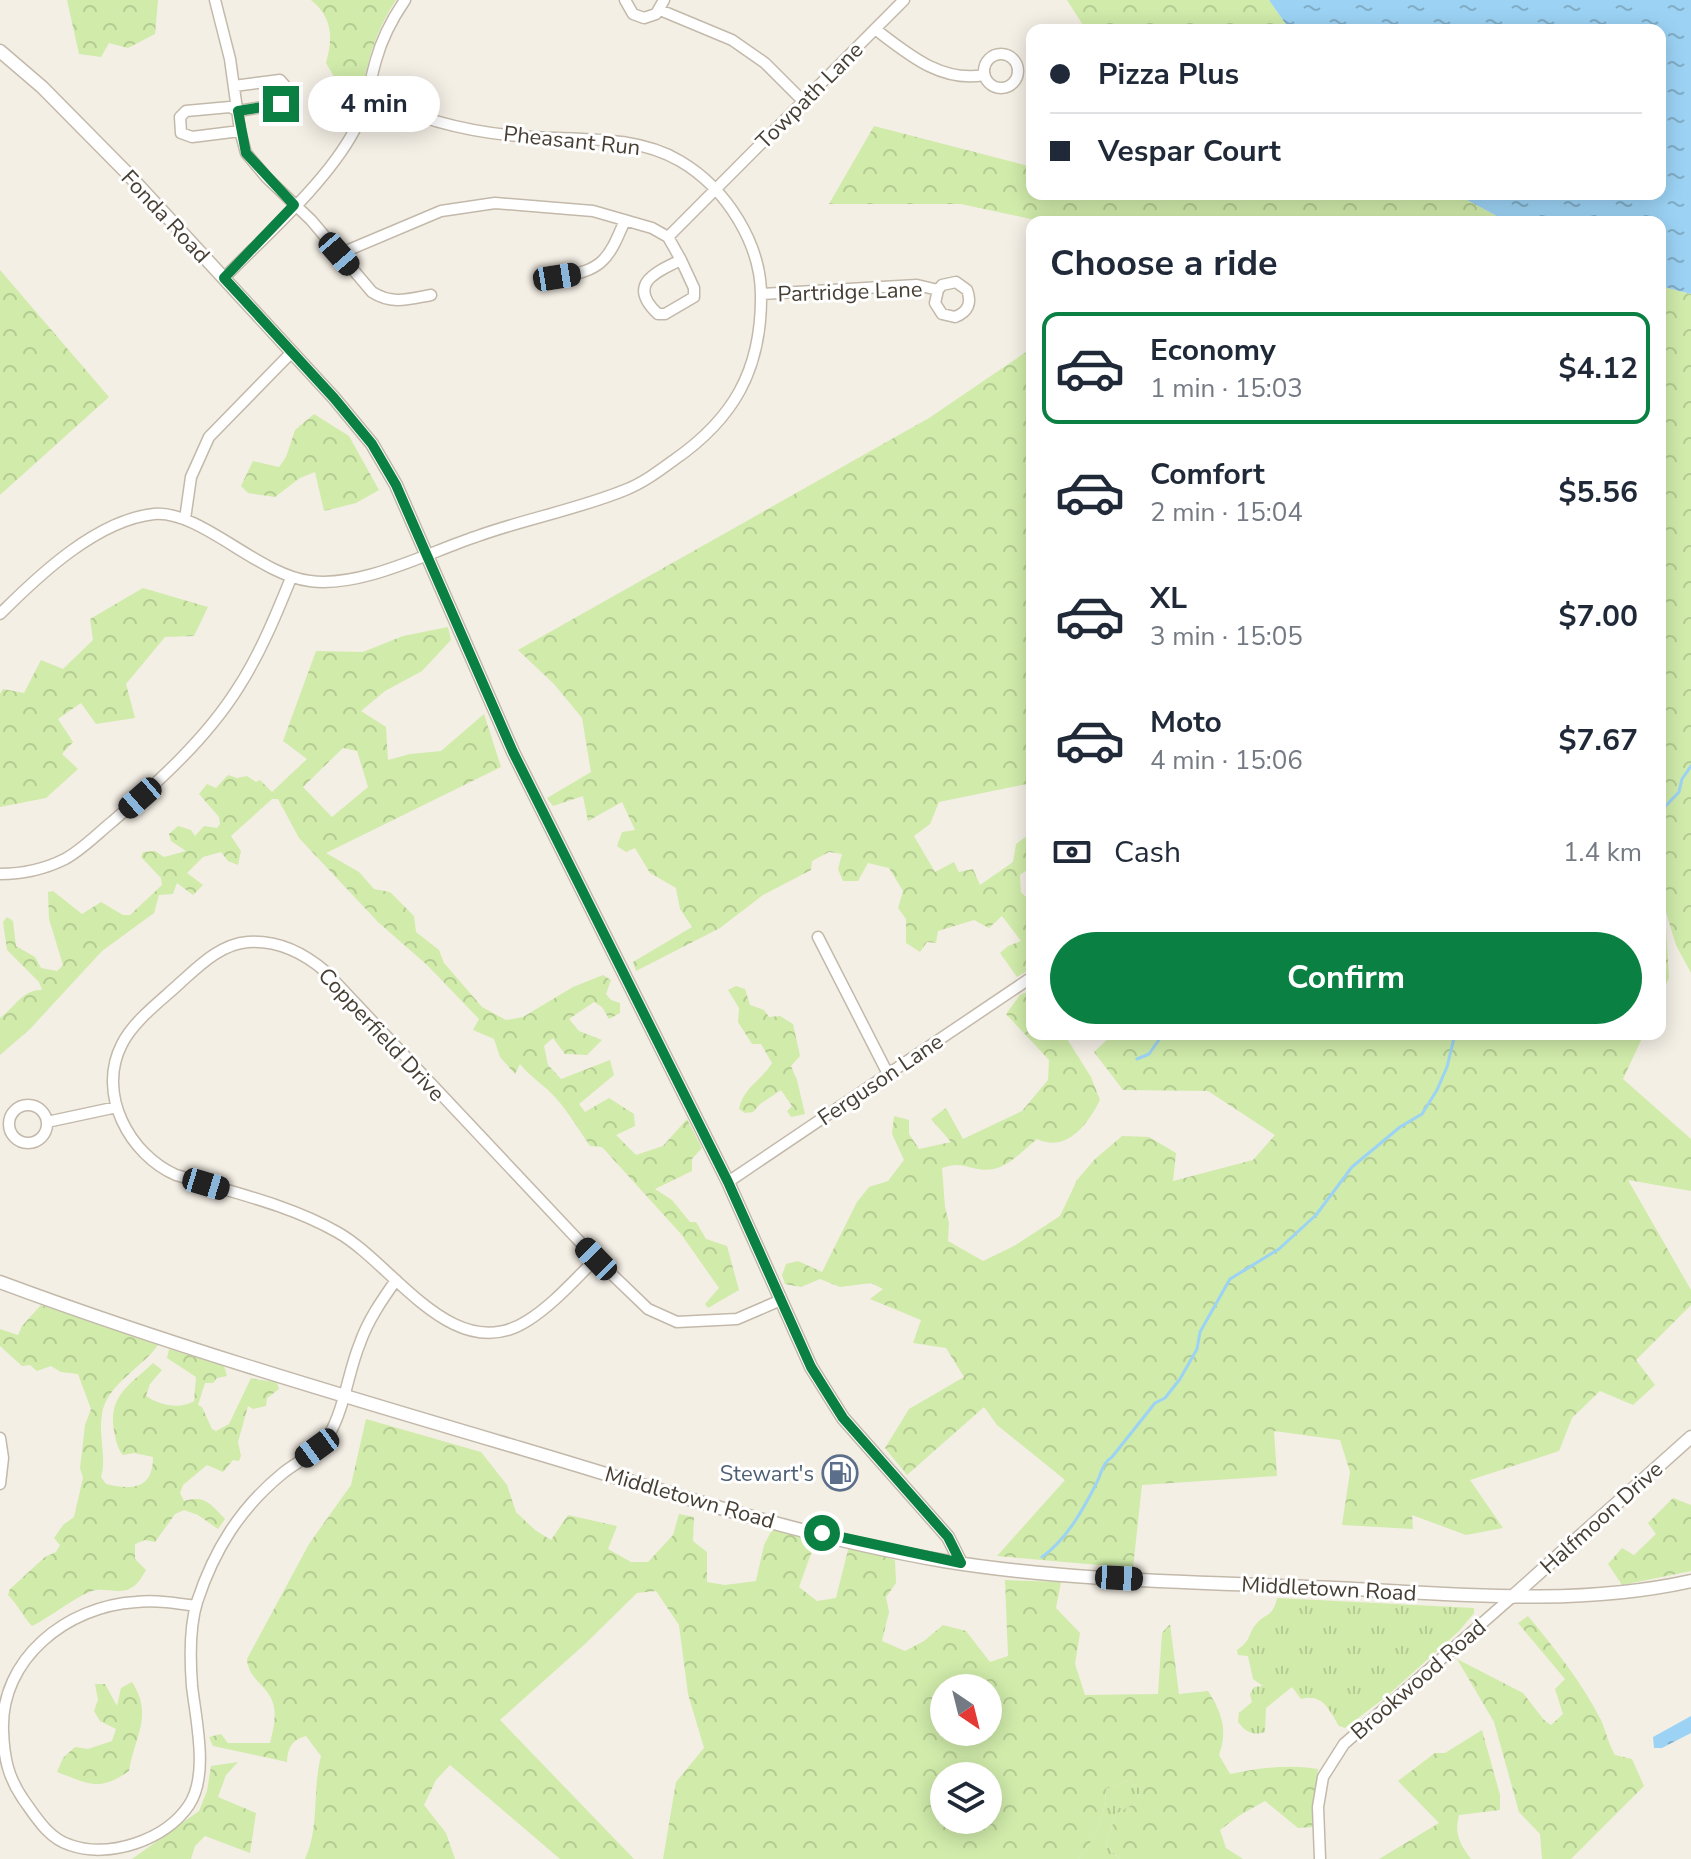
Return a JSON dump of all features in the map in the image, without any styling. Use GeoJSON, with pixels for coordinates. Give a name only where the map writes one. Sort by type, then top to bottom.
{"type":"FeatureCollection","features":[{"type":"Feature","properties":{"kind":"street"},"geometry":{"type":"LineString","coordinates":[[215,0],[246,153],[372,292],[383,299],[395,301],[431,295]]}},
{"type":"Feature","properties":{"kind":"street"},"geometry":{"type":"LineString","coordinates":[[224,278],[342,150],[355,130],[384,38],[405,0]]}},
{"type":"Feature","properties":{"kind":"street"},"geometry":{"type":"LineString","coordinates":[[625,0],[628,10],[638,17],[651,17],[662,5],[732,40],[765,63],[802,100]]}},
{"type":"Feature","properties":{"kind":"street","name":"Towpath Lane"},"geometry":{"type":"LineString","coordinates":[[668,237],[904,0]]}},
{"type":"Feature","properties":{"kind":"street"},"geometry":{"type":"LineString","coordinates":[[875,29],[913,58],[939,71],[967,78],[984,75]]}},
{"type":"Feature","properties":{"kind":"street","name":"Fonda Road"},"geometry":{"type":"LineString","coordinates":[[0,51],[42,87],[95,140],[334,398],[372,444],[396,485],[513,752],[728,1182],[803,1353],[827,1395],[881,1463],[948,1537],[961,1563]]}},
{"type":"Feature","properties":{"kind":"street"},"geometry":{"type":"LineString","coordinates":[[234,86],[280,80],[286,87],[286,101],[238,111],[230,107],[186,111],[180,117],[181,133],[192,137],[240,131]]}},
{"type":"Feature","properties":{"kind":"street","name":"Pheasant Run"},"geometry":{"type":"LineString","coordinates":[[291,578],[313,582],[352,578],[629,489],[696,445],[728,412],[748,375],[760,326],[762,294],[752,248],[742,226],[714,190],[685,164],[647,146],[516,136],[461,127],[403,112],[368,95]]}},
{"type":"Feature","properties":{"kind":"street"},"geometry":{"type":"LineString","coordinates":[[339,254],[416,220],[458,207],[495,203],[529,204],[593,211],[652,228],[668,237],[681,260],[694,288],[694,297],[665,314],[658,314],[646,294],[645,283],[652,274],[681,260]]}},
{"type":"Feature","properties":{"kind":"street"},"geometry":{"type":"LineString","coordinates":[[557,277],[582,274],[606,260],[625,220]]}},
{"type":"Feature","properties":{"kind":"street","name":"Partridge Lane"},"geometry":{"type":"LineString","coordinates":[[762,294],[917,285],[938,290]]}},
{"type":"Feature","properties":{"kind":"street"},"geometry":{"type":"LineString","coordinates":[[185,519],[191,477],[209,437],[291,353]]}},
{"type":"Feature","properties":{"kind":"street"},"geometry":{"type":"LineString","coordinates":[[0,614],[64,558],[111,526],[156,514],[185,519],[291,578],[274,620],[238,688],[217,718],[140,798],[79,850],[46,867],[0,874]]}},
{"type":"Feature","properties":{"kind":"street"},"geometry":{"type":"LineString","coordinates":[[818,937],[888,1074]]}},
{"type":"Feature","properties":{"kind":"street","name":"Copperfield Drive"},"geometry":{"type":"LineString","coordinates":[[596,1259],[527,1321],[516,1327],[476,1331],[443,1319],[359,1246],[309,1218],[160,1168],[141,1153],[124,1128],[117,1107],[115,1067],[121,1045],[163,999],[207,959],[235,944],[249,942],[285,947],[310,959],[326,972],[596,1259],[648,1309],[677,1322],[737,1319],[781,1300]]}},
{"type":"Feature","properties":{"kind":"street","name":"Ferguson Lane"},"geometry":{"type":"LineString","coordinates":[[728,1182],[1026,981]]}},
{"type":"Feature","properties":{"kind":"street"},"geometry":{"type":"LineString","coordinates":[[47,1122],[117,1107]]}},
{"type":"Feature","properties":{"kind":"street"},"geometry":{"type":"LineString","coordinates":[[196,1606],[133,1602],[99,1610],[49,1635],[21,1661],[5,1700],[2,1721],[6,1767],[40,1824],[66,1844],[101,1850],[133,1844],[160,1831],[189,1806],[199,1767],[191,1652],[196,1606],[210,1566],[234,1523],[263,1491],[329,1435],[360,1343],[373,1314],[396,1280]]}},
{"type":"Feature","properties":{"kind":"street","name":"Middletown Road"},"geometry":{"type":"LineString","coordinates":[[0,1282],[125,1328],[688,1498],[882,1548],[961,1563],[1089,1576],[1512,1597],[1596,1596],[1652,1590],[1691,1581]]}},
{"type":"Feature","properties":{"kind":"street","name":"Halfmoon Drive"},"geometry":{"type":"LineString","coordinates":[[1512,1597],[1691,1437]]}},
{"type":"Feature","properties":{"kind":"street"},"geometry":{"type":"LineString","coordinates":[[0,1438],[3,1458],[0,1484]]}},
{"type":"Feature","properties":{"kind":"street","name":"Brookwood Road"},"geometry":{"type":"LineString","coordinates":[[1320,1859],[1318,1807],[1323,1777],[1344,1744],[1512,1597]]}},
{"type":"Feature","properties":{"kind":"green space"},"geometry":{"type":"Polygon","coordinates":[[[67,0],[158,0],[155,34],[128,48],[109,43],[101,57],[79,54],[67,0]]]}},
{"type":"Feature","properties":{"kind":"green space"},"geometry":{"type":"Polygon","coordinates":[[[311,0],[396,0],[378,35],[364,78],[353,93],[337,82],[326,63],[330,45],[329,29],[324,14],[311,0]]]}},
{"type":"Feature","properties":{"kind":"green space"},"geometry":{"type":"Polygon","coordinates":[[[1067,0],[1269,0],[1286,24],[1082,24],[1067,0]]]}},
{"type":"Feature","properties":{"kind":"green space"},"geometry":{"type":"Polygon","coordinates":[[[874,126],[1026,165],[1026,200],[1467,200],[1497,216],[1026,218],[961,204],[829,204],[874,126]]]}},
{"type":"Feature","properties":{"kind":"green space"},"geometry":{"type":"Polygon","coordinates":[[[0,270],[109,397],[0,495],[0,270]]]}},
{"type":"Feature","properties":{"kind":"green space"},"geometry":{"type":"Polygon","coordinates":[[[1666,288],[1691,294],[1691,973],[1676,945],[1666,912],[1666,288]]]}},
{"type":"Feature","properties":{"kind":"green space"},"geometry":{"type":"Polygon","coordinates":[[[1026,352],[1026,784],[939,802],[930,824],[914,836],[935,872],[954,862],[959,872],[973,869],[980,885],[1013,862],[1016,844],[1026,836],[1026,870],[1020,875],[1021,892],[1026,897],[1026,972],[1017,977],[1000,953],[1021,941],[1002,916],[989,928],[974,920],[938,931],[936,943],[927,942],[920,952],[906,943],[906,919],[898,908],[903,891],[889,868],[868,863],[858,881],[843,881],[838,869],[842,854],[829,852],[812,861],[811,870],[763,895],[720,928],[636,971],[633,962],[692,927],[680,909],[676,888],[650,873],[635,848],[626,852],[617,846],[622,832],[635,830],[622,802],[588,821],[583,796],[553,806],[547,798],[591,772],[582,718],[554,684],[518,650],[929,418],[1026,352]]]}},
{"type":"Feature","properties":{"kind":"green space"},"geometry":{"type":"Polygon","coordinates":[[[314,414],[349,436],[379,490],[356,503],[324,511],[315,472],[300,478],[275,497],[248,493],[241,486],[253,461],[279,467],[286,457],[295,430],[314,414]]]}},
{"type":"Feature","properties":{"kind":"green space"},"geometry":{"type":"Polygon","coordinates":[[[143,588],[208,607],[194,636],[165,637],[126,684],[135,718],[96,724],[81,703],[58,719],[73,742],[62,754],[78,769],[46,798],[0,807],[0,694],[3,689],[24,693],[41,660],[63,669],[93,640],[90,619],[143,588]]]}},
{"type":"Feature","properties":{"kind":"green space"},"geometry":{"type":"Polygon","coordinates":[[[448,627],[451,640],[422,671],[385,691],[361,711],[386,727],[388,760],[441,751],[484,714],[501,767],[326,853],[359,872],[374,889],[390,892],[414,916],[416,932],[439,950],[444,963],[482,1007],[506,1020],[523,1017],[573,987],[603,975],[611,980],[606,994],[620,1003],[620,1013],[609,1019],[602,1007],[594,1002],[569,1019],[579,1031],[602,1040],[587,1055],[565,1054],[553,1038],[544,1046],[548,1065],[561,1079],[610,1060],[614,1075],[579,1104],[585,1112],[609,1098],[634,1114],[635,1126],[616,1135],[636,1155],[663,1146],[687,1119],[702,1148],[692,1159],[692,1171],[655,1189],[672,1200],[690,1222],[696,1222],[706,1239],[727,1246],[739,1290],[708,1308],[705,1304],[719,1288],[681,1234],[602,1147],[590,1146],[548,1090],[520,1064],[515,1074],[500,1057],[494,1039],[473,1030],[479,1019],[427,965],[378,922],[299,838],[278,799],[272,799],[231,836],[241,851],[238,865],[228,861],[221,852],[203,857],[187,873],[203,885],[193,895],[177,883],[173,894],[159,895],[154,913],[102,951],[30,1029],[0,1055],[0,1018],[24,996],[42,990],[39,982],[7,950],[3,922],[7,917],[13,921],[16,946],[35,957],[41,968],[57,971],[63,965],[49,919],[48,892],[53,891],[82,914],[101,902],[123,915],[130,915],[162,885],[161,878],[141,857],[143,852],[155,851],[164,857],[186,851],[171,841],[169,834],[178,826],[191,830],[195,836],[204,826],[217,828],[220,824],[219,817],[199,794],[207,784],[216,788],[228,775],[237,778],[247,776],[256,782],[260,780],[272,792],[307,759],[283,741],[316,651],[363,652],[403,636],[448,627]],[[343,748],[303,787],[332,817],[368,787],[357,751],[343,748]]]}},
{"type":"Feature","properties":{"kind":"green space"},"geometry":{"type":"Polygon","coordinates":[[[1666,926],[1669,978],[1666,984],[1666,926]]]}},
{"type":"Feature","properties":{"kind":"green space"},"geometry":{"type":"Polygon","coordinates":[[[736,986],[745,989],[750,1005],[764,1010],[769,1017],[780,1016],[793,1024],[800,1056],[791,1066],[805,1114],[791,1117],[787,1111],[792,1106],[781,1090],[753,1112],[745,1113],[739,1109],[744,1095],[772,1063],[761,1044],[752,1044],[738,1022],[739,1008],[728,990],[736,986]]]}},
{"type":"Feature","properties":{"kind":"green space"},"geometry":{"type":"Polygon","coordinates":[[[1026,992],[1026,1035],[1006,1014],[1020,995],[1026,992]]]}},
{"type":"Feature","properties":{"kind":"green space"},"geometry":{"type":"Polygon","coordinates":[[[1030,1040],[1068,1040],[1091,1077],[1100,1100],[1083,1127],[1058,1142],[1037,1139],[1011,1161],[993,1169],[962,1165],[942,1168],[949,1223],[948,1241],[983,1261],[1014,1246],[1060,1216],[1077,1180],[1095,1159],[1122,1136],[1149,1137],[1176,1153],[1173,1181],[1253,1160],[1275,1135],[1208,1091],[1123,1090],[1094,1052],[1107,1040],[1641,1040],[1623,1079],[1691,1139],[1691,1191],[1628,1180],[1691,1290],[1691,1305],[1636,1360],[1655,1385],[1633,1405],[1600,1391],[1572,1418],[1559,1451],[1470,1480],[1503,1528],[1466,1535],[1412,1515],[1413,1529],[1342,1525],[1350,1472],[1340,1440],[1274,1431],[1277,1476],[1142,1485],[1133,1568],[997,1556],[1065,1480],[997,1425],[984,1407],[907,1475],[885,1448],[909,1409],[964,1377],[946,1348],[913,1343],[921,1320],[870,1299],[883,1289],[871,1283],[840,1287],[820,1279],[801,1287],[785,1284],[782,1275],[786,1264],[798,1261],[822,1272],[857,1202],[869,1187],[888,1181],[904,1160],[892,1134],[894,1116],[909,1120],[909,1134],[919,1149],[951,1142],[931,1119],[946,1108],[963,1139],[1022,1111],[1048,1080],[1049,1060],[1030,1040]]]}},
{"type":"Feature","properties":{"kind":"green space"},"geometry":{"type":"Polygon","coordinates":[[[41,1305],[158,1345],[117,1385],[105,1404],[101,1422],[101,1477],[106,1484],[124,1487],[139,1485],[145,1482],[152,1468],[153,1457],[134,1453],[123,1455],[116,1441],[114,1408],[129,1385],[153,1363],[162,1370],[150,1384],[146,1396],[170,1405],[194,1401],[196,1377],[167,1358],[169,1349],[224,1366],[227,1376],[217,1378],[213,1383],[205,1383],[198,1405],[216,1431],[229,1424],[251,1378],[277,1383],[279,1389],[267,1398],[266,1406],[253,1409],[248,1406],[238,1442],[239,1461],[233,1460],[223,1472],[207,1465],[183,1485],[180,1493],[184,1501],[203,1500],[225,1519],[218,1529],[198,1515],[184,1510],[175,1514],[155,1542],[145,1540],[135,1544],[135,1559],[146,1570],[135,1585],[124,1590],[92,1591],[32,1626],[8,1595],[10,1589],[45,1557],[56,1552],[60,1545],[54,1538],[63,1525],[74,1517],[83,1478],[80,1468],[85,1425],[91,1409],[78,1374],[61,1372],[51,1366],[37,1371],[30,1365],[22,1366],[0,1346],[0,1329],[18,1335],[41,1305]]]}},
{"type":"Feature","properties":{"kind":"green space"},"geometry":{"type":"Polygon","coordinates":[[[366,1419],[481,1452],[507,1485],[516,1512],[535,1530],[551,1540],[568,1515],[617,1526],[608,1549],[631,1562],[648,1562],[673,1535],[679,1514],[694,1517],[693,1541],[707,1552],[707,1582],[725,1585],[756,1581],[764,1545],[773,1528],[817,1537],[799,1587],[817,1601],[836,1598],[849,1546],[895,1560],[896,1583],[886,1597],[889,1612],[882,1641],[905,1651],[924,1641],[943,1625],[966,1631],[990,1662],[1008,1656],[1005,1580],[1061,1582],[1056,1608],[1080,1633],[1075,1664],[1085,1695],[1158,1694],[1162,1633],[1170,1624],[1179,1694],[1208,1691],[1222,1722],[1223,1738],[1219,1755],[1230,1774],[1274,1767],[1318,1769],[1313,1827],[1298,1828],[1265,1801],[1220,1830],[1226,1848],[1243,1859],[1120,1859],[1106,1845],[1116,1814],[1137,1802],[1141,1789],[1126,1781],[1106,1789],[1098,1827],[1078,1859],[663,1859],[676,1782],[704,1748],[688,1694],[679,1625],[656,1591],[637,1593],[500,1720],[634,1859],[560,1859],[450,1765],[436,1780],[424,1805],[446,1833],[455,1859],[305,1859],[313,1834],[321,1756],[306,1736],[292,1745],[287,1762],[213,1746],[209,1737],[221,1734],[228,1743],[270,1743],[275,1718],[273,1703],[251,1672],[247,1659],[309,1544],[351,1485],[366,1419]]]}},
{"type":"Feature","properties":{"kind":"green space"},"geometry":{"type":"Polygon","coordinates":[[[1673,1498],[1691,1505],[1691,1571],[1622,1585],[1608,1564],[1622,1548],[1634,1555],[1656,1534],[1648,1523],[1673,1498]]]}},
{"type":"Feature","properties":{"kind":"green space"},"geometry":{"type":"Polygon","coordinates":[[[1277,1598],[1474,1608],[1474,1613],[1459,1631],[1387,1696],[1345,1728],[1339,1726],[1320,1701],[1315,1698],[1301,1699],[1292,1687],[1266,1708],[1265,1732],[1253,1733],[1238,1722],[1239,1713],[1252,1702],[1250,1694],[1254,1687],[1263,1686],[1253,1679],[1248,1656],[1238,1655],[1237,1650],[1257,1623],[1271,1612],[1277,1598]]]}},
{"type":"Feature","properties":{"kind":"green space"},"geometry":{"type":"Polygon","coordinates":[[[1528,1616],[1585,1692],[1601,1720],[1615,1755],[1632,1759],[1644,1786],[1571,1859],[1542,1859],[1540,1834],[1519,1812],[1494,1722],[1457,1659],[1523,1693],[1551,1725],[1563,1714],[1555,1689],[1565,1679],[1518,1623],[1528,1616]]]}},
{"type":"Feature","properties":{"kind":"green space"},"geometry":{"type":"Polygon","coordinates":[[[132,1682],[142,1705],[142,1716],[129,1771],[101,1784],[57,1772],[63,1758],[75,1747],[88,1749],[112,1741],[116,1729],[100,1721],[94,1711],[98,1700],[95,1684],[105,1684],[117,1706],[121,1688],[132,1682]]]}},
{"type":"Feature","properties":{"kind":"green space"},"geometry":{"type":"Polygon","coordinates":[[[1482,1730],[1500,1795],[1500,1810],[1459,1815],[1459,1838],[1471,1859],[1379,1859],[1439,1823],[1398,1781],[1435,1753],[1445,1753],[1482,1730]]]}},
{"type":"Feature","properties":{"kind":"green space"},"geometry":{"type":"Polygon","coordinates":[[[238,1762],[226,1775],[218,1797],[256,1813],[250,1853],[205,1836],[195,1846],[191,1859],[132,1859],[199,1811],[207,1791],[211,1766],[238,1762]]]}},
{"type":"Feature","properties":{"kind":"green space"},"geometry":{"type":"Polygon","coordinates":[[[1126,1781],[1141,1789],[1137,1802],[1116,1814],[1106,1845],[1120,1859],[1078,1859],[1098,1827],[1106,1789],[1126,1781]]]}},
{"type":"Feature","properties":{"kind":"water"},"geometry":{"type":"Polygon","coordinates":[[[1269,0],[1691,0],[1691,294],[1666,288],[1666,216],[1497,216],[1467,200],[1666,200],[1666,24],[1286,24],[1269,0]]]}},
{"type":"Feature","properties":{"kind":"water"},"geometry":{"type":"Polygon","coordinates":[[[1691,1716],[1691,1733],[1662,1748],[1654,1748],[1653,1737],[1691,1716]]]}},
{"type":"Feature","properties":{"kind":"waterway"},"geometry":{"type":"LineString","coordinates":[[1666,806],[1679,792],[1682,779],[1691,766]]}},
{"type":"Feature","properties":{"kind":"waterway"},"geometry":{"type":"LineString","coordinates":[[1137,1059],[1149,1054],[1159,1040]]}},
{"type":"Feature","properties":{"kind":"waterway"},"geometry":{"type":"LineString","coordinates":[[1042,1557],[1073,1524],[1106,1462],[1155,1403],[1165,1398],[1180,1379],[1197,1349],[1200,1332],[1230,1279],[1279,1249],[1316,1215],[1352,1167],[1400,1127],[1422,1114],[1447,1067],[1454,1040]]}},
{"type":"Feature","properties":{"kind":"place","name":"Stewart's"},"geometry":{"type":"Point","coordinates":[840,1473]}},
{"type":"Feature","properties":{"kind":"route"},"geometry":{"type":"LineString","coordinates":[[281,104],[238,111],[240,131],[246,153],[294,205],[224,278],[334,398],[372,444],[396,485],[513,752],[728,1182],[803,1353],[843,1418],[948,1537],[961,1563],[822,1533]]}}]}
